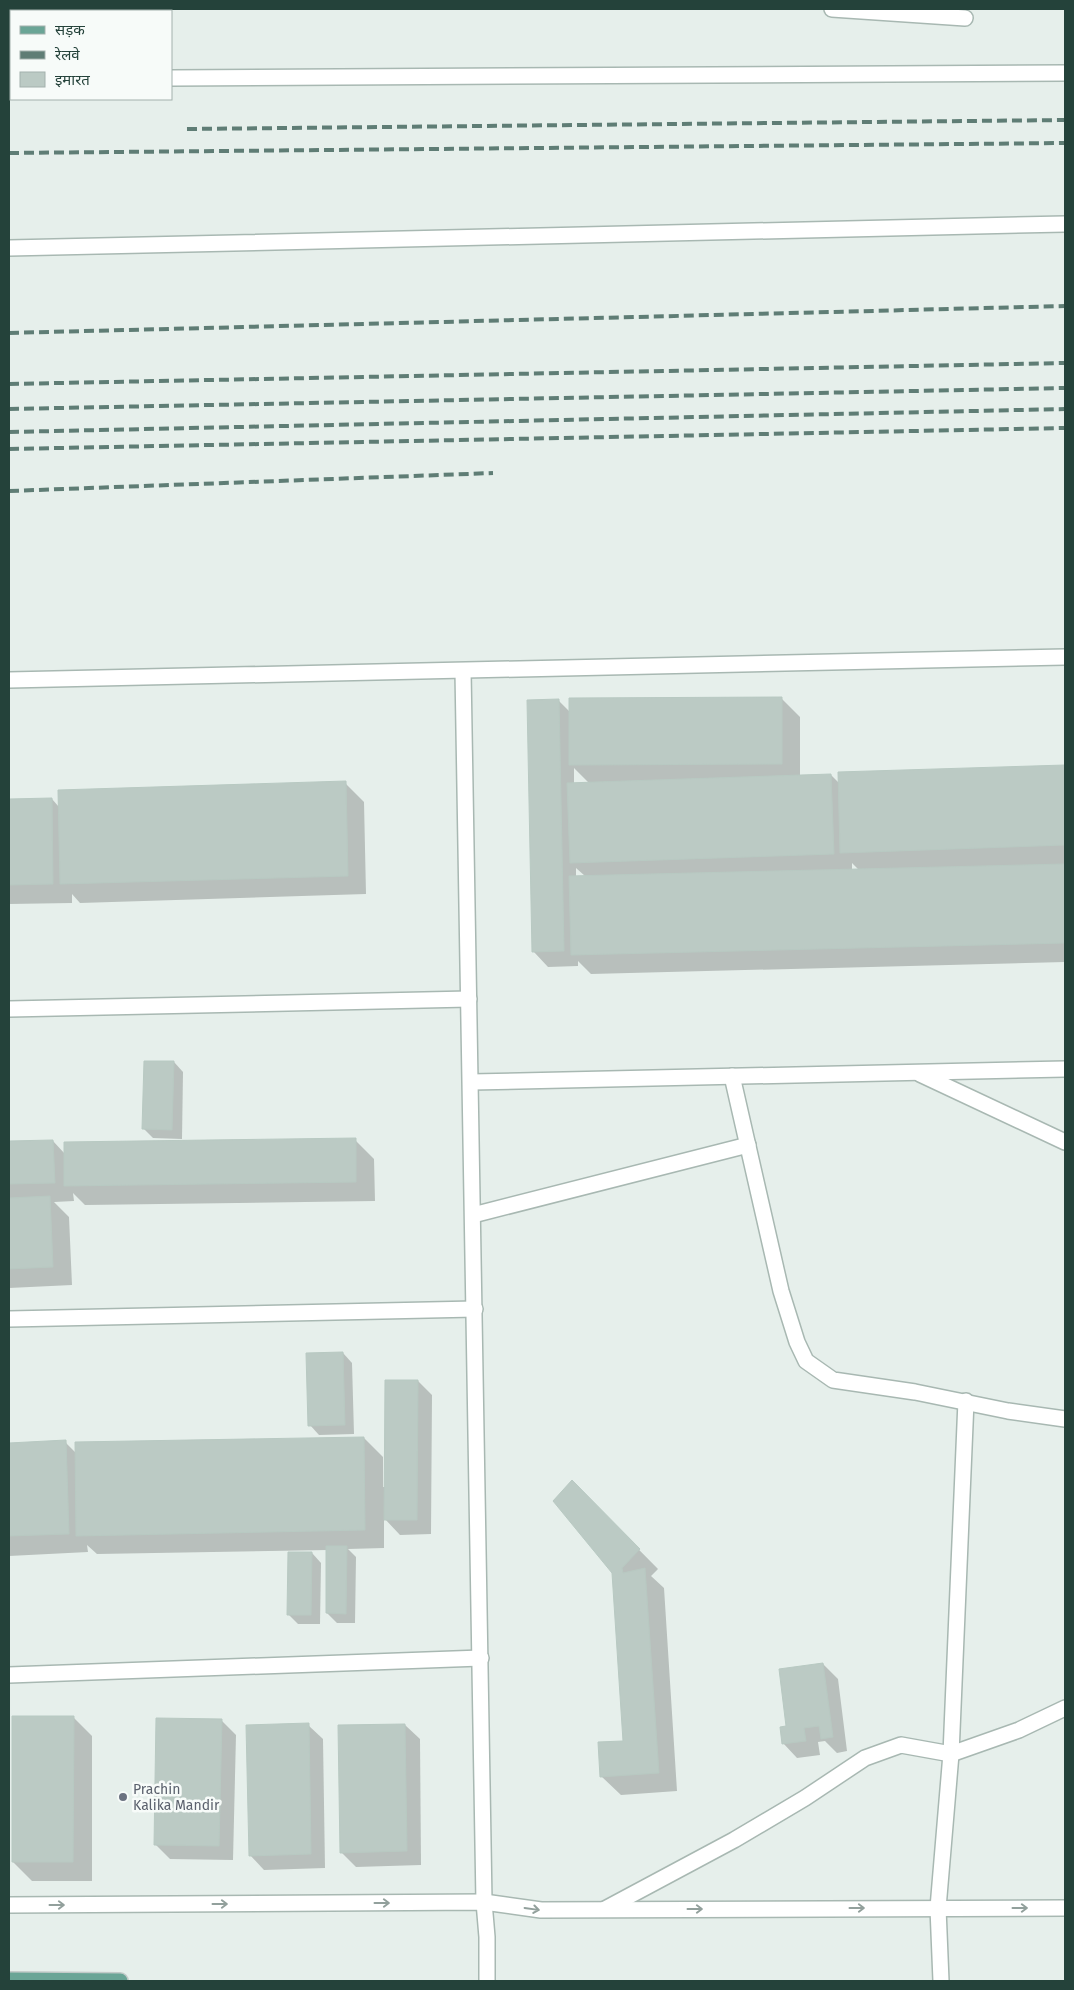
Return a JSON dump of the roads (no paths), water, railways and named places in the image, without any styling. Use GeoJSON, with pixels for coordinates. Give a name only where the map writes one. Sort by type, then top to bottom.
{"type":"FeatureCollection","features":[{"type":"Feature","properties":{"kind":"main road"},"geometry":{"type":"LineString","coordinates":[[9,1980],[120,1981]]}},
{"type":"Feature","properties":{"kind":"street"},"geometry":{"type":"LineString","coordinates":[[832,9],[965,18]]}},
{"type":"Feature","properties":{"kind":"street"},"geometry":{"type":"LineString","coordinates":[[172,78],[1065,73]]}},
{"type":"Feature","properties":{"kind":"street"},"geometry":{"type":"LineString","coordinates":[[9,248],[1065,224]]}},
{"type":"Feature","properties":{"kind":"street"},"geometry":{"type":"LineString","coordinates":[[9,680],[1065,657]]}},
{"type":"Feature","properties":{"kind":"street"},"geometry":{"type":"LineString","coordinates":[[463,671],[484,1902],[487,1981]]}},
{"type":"Feature","properties":{"kind":"street"},"geometry":{"type":"LineString","coordinates":[[9,1009],[469,999]]}},
{"type":"Feature","properties":{"kind":"street"},"geometry":{"type":"LineString","coordinates":[[470,1082],[1065,1068]]}},
{"type":"Feature","properties":{"kind":"street"},"geometry":{"type":"LineString","coordinates":[[916,1072],[1065,1142]]}},
{"type":"Feature","properties":{"kind":"street"},"geometry":{"type":"LineString","coordinates":[[732,1076],[781,1291],[796,1342],[806,1361],[833,1380],[966,1401],[1008,1411],[1065,1419]]}},
{"type":"Feature","properties":{"kind":"street"},"geometry":{"type":"LineString","coordinates":[[473,1215],[748,1146]]}},
{"type":"Feature","properties":{"kind":"street"},"geometry":{"type":"LineString","coordinates":[[9,1319],[475,1309]]}},
{"type":"Feature","properties":{"kind":"street"},"geometry":{"type":"LineString","coordinates":[[941,1981],[938,1908],[950,1754],[966,1401]]}},
{"type":"Feature","properties":{"kind":"street"},"geometry":{"type":"LineString","coordinates":[[9,1675],[481,1658]]}},
{"type":"Feature","properties":{"kind":"street"},"geometry":{"type":"LineString","coordinates":[[603,1910],[734,1840],[805,1798],[865,1758],[902,1745],[950,1754],[1019,1730],[1065,1708]]}},
{"type":"Feature","properties":{"kind":"street"},"geometry":{"type":"LineString","coordinates":[[9,1905],[484,1902],[541,1910],[1065,1908]]}},
{"type":"Feature","properties":{"kind":"railway"},"geometry":{"type":"LineString","coordinates":[[187,129],[1065,120]]}},
{"type":"Feature","properties":{"kind":"railway"},"geometry":{"type":"LineString","coordinates":[[9,153],[1065,143]]}},
{"type":"Feature","properties":{"kind":"railway"},"geometry":{"type":"LineString","coordinates":[[9,333],[1065,306]]}},
{"type":"Feature","properties":{"kind":"railway"},"geometry":{"type":"LineString","coordinates":[[9,384],[1065,363]]}},
{"type":"Feature","properties":{"kind":"railway"},"geometry":{"type":"LineString","coordinates":[[9,409],[1065,388]]}},
{"type":"Feature","properties":{"kind":"railway"},"geometry":{"type":"LineString","coordinates":[[9,432],[1065,409]]}},
{"type":"Feature","properties":{"kind":"railway"},"geometry":{"type":"LineString","coordinates":[[9,449],[1065,428]]}},
{"type":"Feature","properties":{"kind":"railway"},"geometry":{"type":"LineString","coordinates":[[9,491],[493,473]]}},
{"type":"Feature","properties":{"kind":"place","name":"Prachin Kalika Mandir"},"geometry":{"type":"Point","coordinates":[123,1797]}}]}
